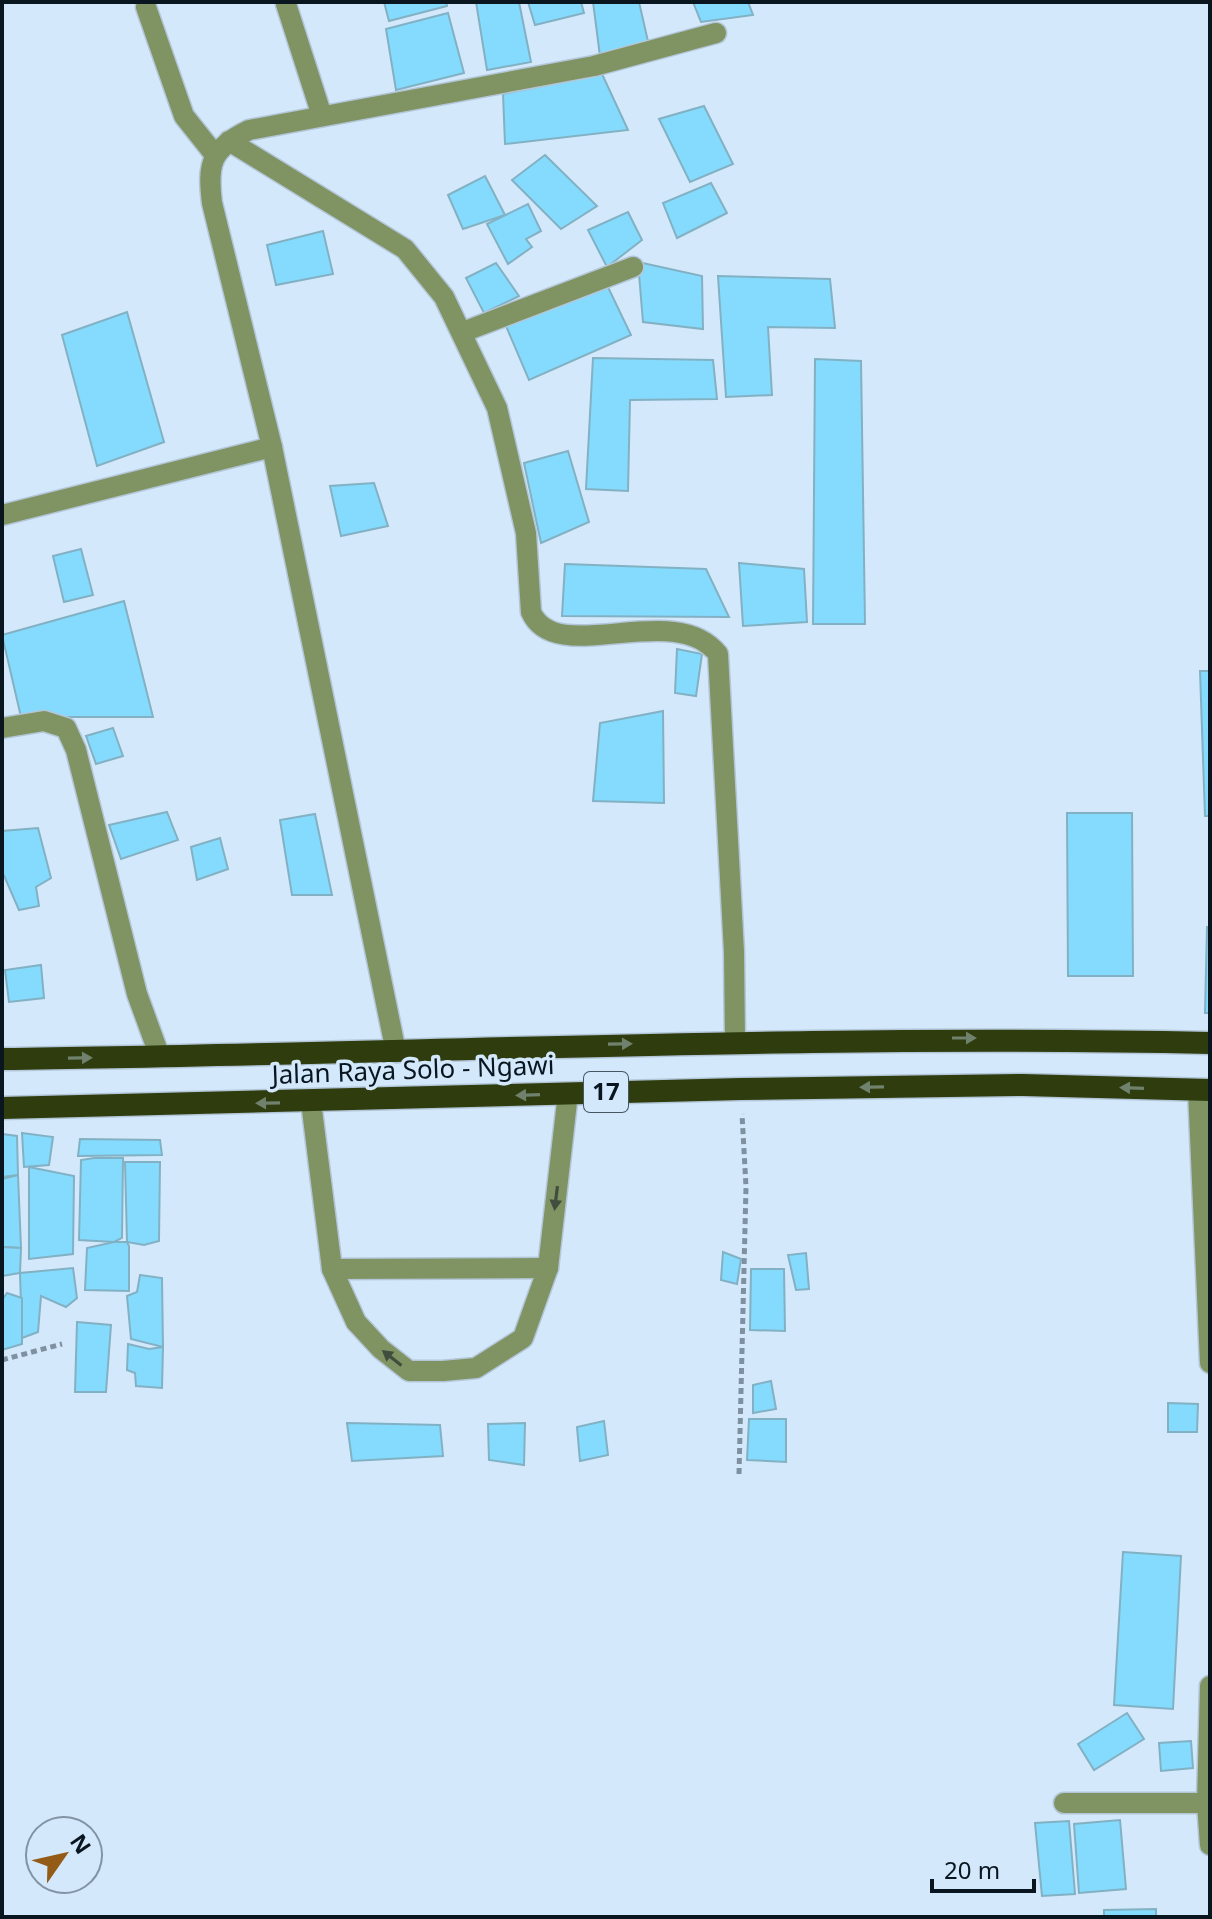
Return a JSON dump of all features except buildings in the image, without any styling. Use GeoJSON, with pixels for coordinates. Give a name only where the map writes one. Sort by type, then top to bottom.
{"type":"FeatureCollection","features":[{"type":"Feature","properties":{"kind":"highway","name":"Jalan Raya Solo - Ngawi"},"geometry":{"type":"LineString","coordinates":[[2,1059],[959,1038],[1210,1043]]}},
{"type":"Feature","properties":{"kind":"highway","name":"Jalan Raya Solo - Ngawi"},"geometry":{"type":"LineString","coordinates":[[2,1108],[741,1089],[1023,1085],[1204,1090]]}},
{"type":"Feature","properties":{"kind":"street"},"geometry":{"type":"LineString","coordinates":[[286,4],[322,116]]}},
{"type":"Feature","properties":{"kind":"street"},"geometry":{"type":"LineString","coordinates":[[146,7],[184,116],[222,148],[405,249],[425,269],[463,332],[497,408],[526,533],[531,612],[536,624],[549,632],[575,636],[658,630],[685,633],[708,641],[718,654],[734,952],[735,1041]]}},
{"type":"Feature","properties":{"kind":"street"},"geometry":{"type":"LineString","coordinates":[[396,1052],[272,447],[212,203],[208,174],[222,148],[249,130],[594,66],[716,33]]}},
{"type":"Feature","properties":{"kind":"street"},"geometry":{"type":"LineString","coordinates":[[463,332],[633,267]]}},
{"type":"Feature","properties":{"kind":"street"},"geometry":{"type":"LineString","coordinates":[[2,515],[272,447]]}},
{"type":"Feature","properties":{"kind":"street"},"geometry":{"type":"LineString","coordinates":[[2,728],[44,721],[66,728],[76,750],[137,994],[160,1057]]}},
{"type":"Feature","properties":{"kind":"street"},"geometry":{"type":"LineString","coordinates":[[1204,1090],[1210,1363]]}},
{"type":"Feature","properties":{"kind":"street"},"geometry":{"type":"LineString","coordinates":[[311,1102],[332,1269],[356,1322],[381,1349],[409,1371],[443,1371],[476,1368],[523,1338],[548,1268],[568,1093]]}},
{"type":"Feature","properties":{"kind":"street"},"geometry":{"type":"LineString","coordinates":[[332,1269],[548,1268]]}},
{"type":"Feature","properties":{"kind":"street"},"geometry":{"type":"LineString","coordinates":[[1210,1686],[1207,1803],[1210,1845]]}},
{"type":"Feature","properties":{"kind":"street"},"geometry":{"type":"LineString","coordinates":[[1064,1803],[1207,1803]]}},
{"type":"Feature","properties":{"kind":"path"},"geometry":{"type":"LineString","coordinates":[[739,1474],[746,1187],[741,1089]]}},
{"type":"Feature","properties":{"kind":"path"},"geometry":{"type":"LineString","coordinates":[[2,1360],[62,1344]]}}]}
